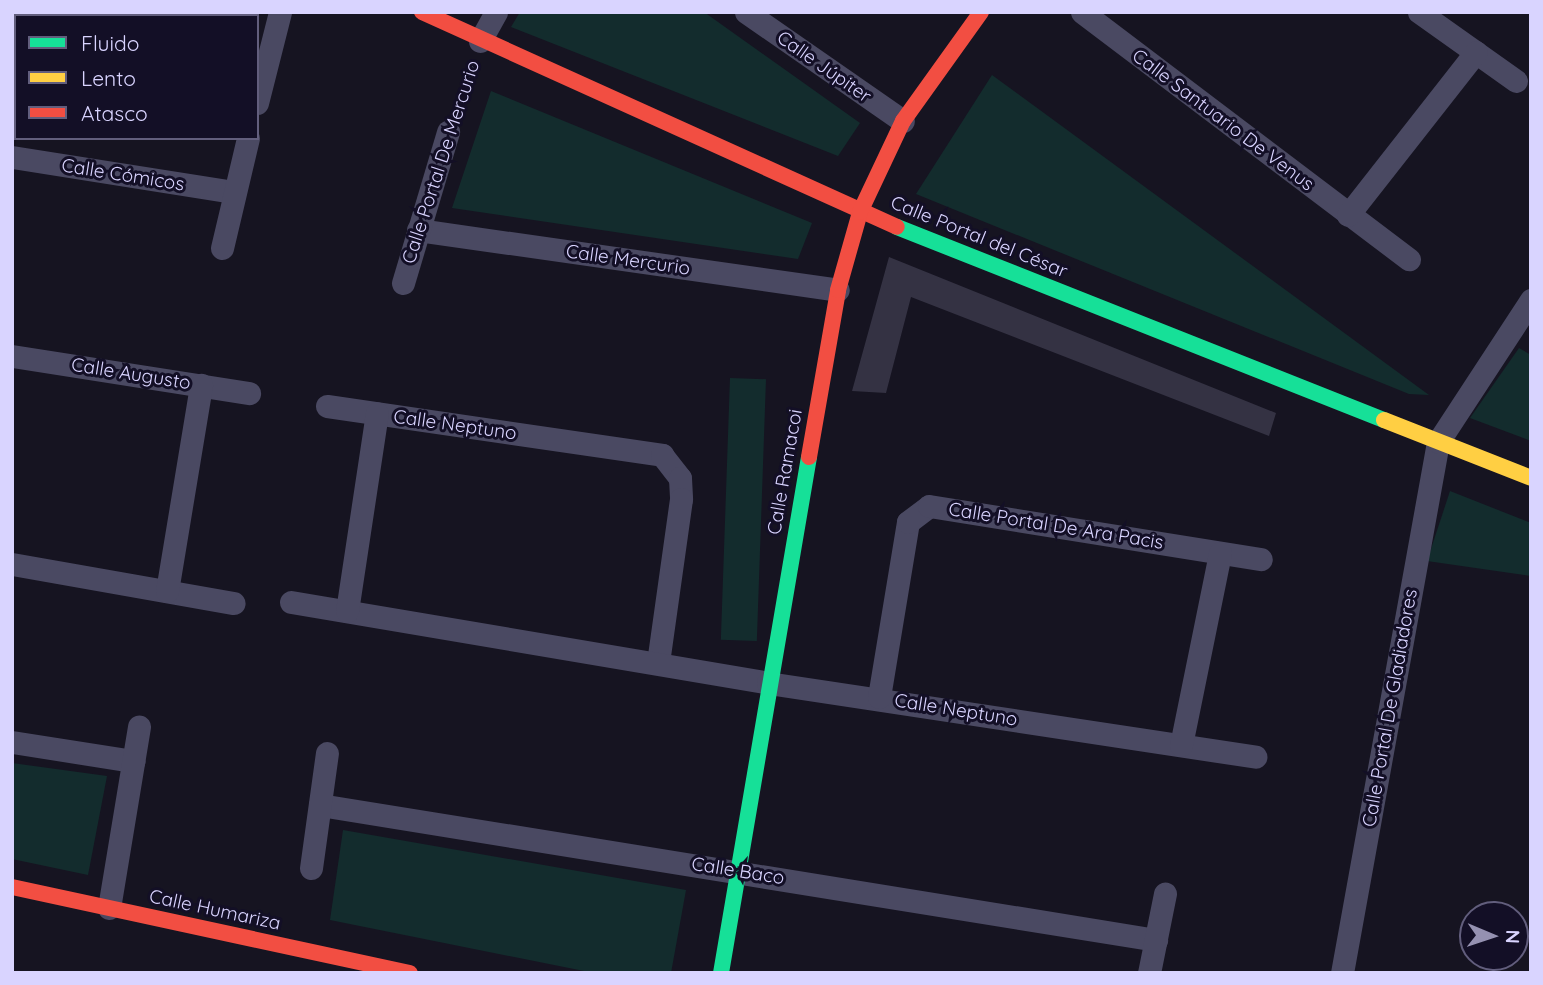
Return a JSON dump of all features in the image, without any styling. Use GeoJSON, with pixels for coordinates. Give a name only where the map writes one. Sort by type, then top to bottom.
{"type":"FeatureCollection","features":[{"type":"Feature","properties":{"kind":"street"},"geometry":{"type":"LineString","coordinates":[[259,95],[280,12]]}},
{"type":"Feature","properties":{"kind":"street","name":"Calle Portal del César"},"geometry":{"type":"LineString","coordinates":[[422,12],[860,212],[1531,478]]}},
{"type":"Feature","properties":{"kind":"street"},"geometry":{"type":"LineString","coordinates":[[481,41],[496,12]]}},
{"type":"Feature","properties":{"kind":"street","name":"Calle Júpiter"},"geometry":{"type":"LineString","coordinates":[[746,12],[903,121]]}},
{"type":"Feature","properties":{"kind":"street","name":"Calle Ramacoi"},"geometry":{"type":"LineString","coordinates":[[721,973],[768,683],[838,290],[860,212],[903,121],[981,12]]}},
{"type":"Feature","properties":{"kind":"street"},"geometry":{"type":"LineString","coordinates":[[1419,12],[1516,81]]}},
{"type":"Feature","properties":{"kind":"street","name":"Calle Santuario De Venus"},"geometry":{"type":"LineString","coordinates":[[1096,16],[1348,215],[1409,259]]}},
{"type":"Feature","properties":{"kind":"street"},"geometry":{"type":"LineString","coordinates":[[1348,215],[1476,52]]}},
{"type":"Feature","properties":{"kind":"street","name":"Calle Portal De Mercurio"},"geometry":{"type":"LineString","coordinates":[[403,283],[448,132]]}},
{"type":"Feature","properties":{"kind":"street"},"geometry":{"type":"LineString","coordinates":[[222,248],[247,140]]}},
{"type":"Feature","properties":{"kind":"street","name":"Calle Cómicos"},"geometry":{"type":"LineString","coordinates":[[12,157],[234,192]]}},
{"type":"Feature","properties":{"kind":"street","name":"Calle Mercurio"},"geometry":{"type":"LineString","coordinates":[[418,230],[838,290]]}},
{"type":"Feature","properties":{"kind":"street"},"geometry":{"type":"LineString","coordinates":[[1438,442],[1531,300]]}},
{"type":"Feature","properties":{"kind":"street","name":"Calle Augusto"},"geometry":{"type":"LineString","coordinates":[[12,356],[249,393]]}},
{"type":"Feature","properties":{"kind":"street"},"geometry":{"type":"LineString","coordinates":[[167,591],[201,386]]}},
{"type":"Feature","properties":{"kind":"street","name":"Calle Neptuno"},"geometry":{"type":"LineString","coordinates":[[327,406],[662,455],[674,466],[681,499],[658,662]]}},
{"type":"Feature","properties":{"kind":"street"},"geometry":{"type":"LineString","coordinates":[[347,611],[377,413]]}},
{"type":"Feature","properties":{"kind":"street","name":"Calle Portal De Gladiadores"},"geometry":{"type":"LineString","coordinates":[[1342,973],[1438,442]]}},
{"type":"Feature","properties":{"kind":"street","name":"Calle Portal De Ara Pacis"},"geometry":{"type":"LineString","coordinates":[[879,697],[908,522],[917,511],[940,506],[1261,559]]}},
{"type":"Feature","properties":{"kind":"street"},"geometry":{"type":"LineString","coordinates":[[1181,745],[1220,553]]}},
{"type":"Feature","properties":{"kind":"street"},"geometry":{"type":"LineString","coordinates":[[12,564],[234,603]]}},
{"type":"Feature","properties":{"kind":"street","name":"Calle Neptuno"},"geometry":{"type":"LineString","coordinates":[[291,602],[658,662],[768,683],[879,697],[1255,757]]}},
{"type":"Feature","properties":{"kind":"street"},"geometry":{"type":"LineString","coordinates":[[109,908],[139,726]]}},
{"type":"Feature","properties":{"kind":"street"},"geometry":{"type":"LineString","coordinates":[[12,742],[134,761]]}},
{"type":"Feature","properties":{"kind":"street"},"geometry":{"type":"LineString","coordinates":[[311,868],[327,753]]}},
{"type":"Feature","properties":{"kind":"street","name":"Calle Baco"},"geometry":{"type":"LineString","coordinates":[[320,805],[736,870],[1156,940]]}},
{"type":"Feature","properties":{"kind":"street","name":"Calle Humariza"},"geometry":{"type":"LineString","coordinates":[[12,887],[410,973]]}},
{"type":"Feature","properties":{"kind":"street"},"geometry":{"type":"LineString","coordinates":[[1149,973],[1165,894]]}},
{"type":"Feature","properties":{"kind":"path","name":"Calle Portal De Mercurio"},"geometry":{"type":"LineString","coordinates":[[448,132],[481,41]]}},
{"type":"Feature","properties":{"kind":"green space"},"geometry":{"type":"Polygon","coordinates":[[[520,12],[704,12],[860,123],[838,156],[511,27],[520,12]]]}},
{"type":"Feature","properties":{"kind":"green space"},"geometry":{"type":"Polygon","coordinates":[[[992,75],[1429,395],[1409,394],[916,194],[992,75]]]}},
{"type":"Feature","properties":{"kind":"green space"},"geometry":{"type":"Polygon","coordinates":[[[491,91],[812,223],[798,259],[452,208],[491,91]]]}},
{"type":"Feature","properties":{"kind":"green space"},"geometry":{"type":"Polygon","coordinates":[[[1519,348],[1531,355],[1531,441],[1470,418],[1519,348]]]}},
{"type":"Feature","properties":{"kind":"green space"},"geometry":{"type":"Polygon","coordinates":[[[730,378],[766,379],[757,641],[721,640],[730,378]]]}},
{"type":"Feature","properties":{"kind":"green space"},"geometry":{"type":"Polygon","coordinates":[[[1450,491],[1531,523],[1531,576],[1427,561],[1450,491]]]}},
{"type":"Feature","properties":{"kind":"green space"},"geometry":{"type":"Polygon","coordinates":[[[12,763],[107,776],[88,875],[12,859],[12,763]]]}},
{"type":"Feature","properties":{"kind":"green space"},"geometry":{"type":"Polygon","coordinates":[[[343,830],[686,890],[671,973],[594,973],[330,920],[343,830]]]}},
{"type":"Feature","properties":{"kind":"building"},"geometry":{"type":"Polygon","coordinates":[[[889,257],[1276,413],[1269,436],[911,297],[886,393],[852,391],[889,257]]]}},
{"type":"Feature","properties":{"kind":"traffic: fast"},"geometry":{"type":"LineString","coordinates":[[897,227],[1384,420]]}},
{"type":"Feature","properties":{"kind":"traffic: fast"},"geometry":{"type":"LineString","coordinates":[[721,973],[809,457]]}},
{"type":"Feature","properties":{"kind":"traffic: slow"},"geometry":{"type":"LineString","coordinates":[[1384,420],[1531,478]]}},
{"type":"Feature","properties":{"kind":"traffic: jam"},"geometry":{"type":"LineString","coordinates":[[422,12],[897,227]]}},
{"type":"Feature","properties":{"kind":"traffic: jam"},"geometry":{"type":"LineString","coordinates":[[809,457],[838,290],[860,212],[903,121],[981,12]]}},
{"type":"Feature","properties":{"kind":"traffic: jam"},"geometry":{"type":"LineString","coordinates":[[12,887],[410,973]]}}]}
